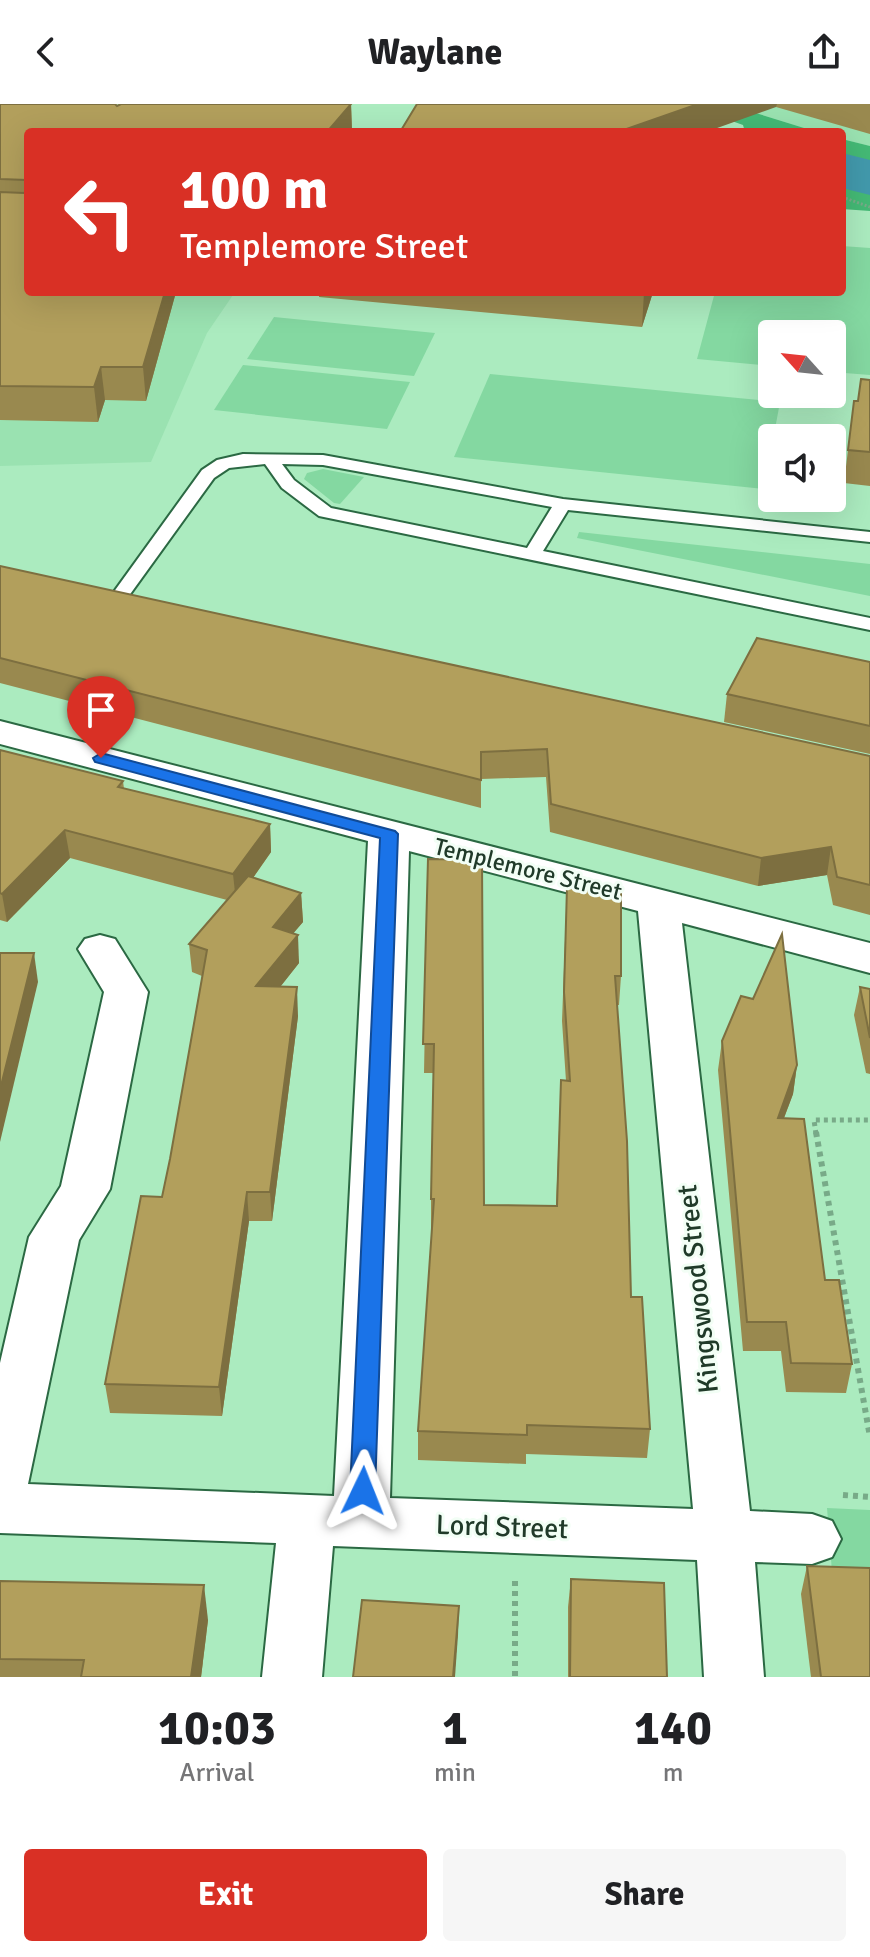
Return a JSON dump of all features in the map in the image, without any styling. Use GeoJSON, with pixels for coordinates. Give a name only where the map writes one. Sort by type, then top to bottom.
{"type":"FeatureCollection","features":[{"type":"Feature","properties":{"kind":"street","name":"Templemore Street"},"geometry":{"type":"LineString","coordinates":[[0,732],[870,958]]}},
{"type":"Feature","properties":{"kind":"street"},"geometry":{"type":"LineString","coordinates":[[292,1677],[334,1521],[389,834]]}},
{"type":"Feature","properties":{"kind":"street","name":"Kingswood Street"},"geometry":{"type":"LineString","coordinates":[[658,901],[724,1536],[734,1677]]}},
{"type":"Feature","properties":{"kind":"street"},"geometry":{"type":"LineString","coordinates":[[0,1486],[54,1237],[85,1189],[126,992],[100,949]]}},
{"type":"Feature","properties":{"kind":"street","name":"Lord Street"},"geometry":{"type":"LineString","coordinates":[[0,1508],[812,1539]]}},
{"type":"Feature","properties":{"kind":"lane"},"geometry":{"type":"LineString","coordinates":[[118,600],[208,474],[223,464],[243,459],[323,460],[563,504],[870,537]]}},
{"type":"Feature","properties":{"kind":"lane"},"geometry":{"type":"LineString","coordinates":[[270,460],[288,484],[325,512],[870,624]]}},
{"type":"Feature","properties":{"kind":"lane"},"geometry":{"type":"LineString","coordinates":[[531,556],[563,504]]}},
{"type":"Feature","properties":{"kind":"path"},"geometry":{"type":"LineString","coordinates":[[846,198],[870,207]]}},
{"type":"Feature","properties":{"kind":"path"},"geometry":{"type":"LineString","coordinates":[[870,1120],[814,1120],[870,1437]]}},
{"type":"Feature","properties":{"kind":"path"},"geometry":{"type":"LineString","coordinates":[[515,1528],[515,1677]]}},
{"type":"Feature","properties":{"kind":"shaded area"},"geometry":{"type":"Polygon","coordinates":[[[684,104],[727,104],[804,128],[744,128],[743,125],[684,104]]]}},
{"type":"Feature","properties":{"kind":"shaded area"},"geometry":{"type":"Polygon","coordinates":[[[727,104],[870,104],[870,146],[846,140],[846,128],[804,128],[727,104]]]}},
{"type":"Feature","properties":{"kind":"shaded area"},"geometry":{"type":"Polygon","coordinates":[[[846,140],[870,146],[870,211],[846,209],[846,140]]]}},
{"type":"Feature","properties":{"kind":"shaded area"},"geometry":{"type":"Polygon","coordinates":[[[0,201],[24,279],[24,296],[232,296],[207,333],[151,462],[0,466],[0,201]]]}},
{"type":"Feature","properties":{"kind":"shaded area"},"geometry":{"type":"Polygon","coordinates":[[[846,246],[870,248],[870,375],[846,373],[846,320],[758,320],[758,365],[697,359],[714,296],[846,296],[846,246]]]}},
{"type":"Feature","properties":{"kind":"shaded area"},"geometry":{"type":"Polygon","coordinates":[[[274,317],[435,333],[414,376],[247,359],[274,317]]]}},
{"type":"Feature","properties":{"kind":"shaded area"},"geometry":{"type":"Polygon","coordinates":[[[243,365],[410,382],[387,429],[214,410],[243,365]]]}},
{"type":"Feature","properties":{"kind":"shaded area"},"geometry":{"type":"Polygon","coordinates":[[[490,374],[758,400],[758,408],[779,408],[776,424],[758,424],[758,488],[454,457],[490,374]]]}},
{"type":"Feature","properties":{"kind":"shaded area"},"geometry":{"type":"Polygon","coordinates":[[[323,469],[364,477],[340,504],[334,503],[304,479],[307,473],[323,469]]]}},
{"type":"Feature","properties":{"kind":"shaded area"},"geometry":{"type":"Polygon","coordinates":[[[579,532],[870,564],[870,596],[577,538],[579,532]]]}},
{"type":"Feature","properties":{"kind":"shaded area"},"geometry":{"type":"Polygon","coordinates":[[[827,1508],[870,1510],[870,1574],[832,1572],[827,1508]]]}},
{"type":"Feature","properties":{"kind":"building"},"geometry":{"type":"Polygon","coordinates":[[[0,104],[351,104],[330,128],[24,128],[24,180],[0,179],[0,104]]]}},
{"type":"Feature","properties":{"kind":"building"},"geometry":{"type":"Polygon","coordinates":[[[417,104],[698,104],[629,128],[402,128],[417,104]]]}},
{"type":"Feature","properties":{"kind":"building"},"geometry":{"type":"Polygon","coordinates":[[[0,192],[24,193],[24,296],[164,296],[143,367],[101,367],[94,387],[0,386],[0,192]]]}},
{"type":"Feature","properties":{"kind":"building"},"geometry":{"type":"Polygon","coordinates":[[[861,379],[870,380],[870,452],[848,450],[854,401],[858,401],[861,379]]]}},
{"type":"Feature","properties":{"kind":"building"},"geometry":{"type":"Polygon","coordinates":[[[0,566],[870,756],[870,885],[837,877],[831,847],[761,858],[551,804],[547,749],[481,752],[481,780],[0,658],[0,566]]]}},
{"type":"Feature","properties":{"kind":"building"},"geometry":{"type":"Polygon","coordinates":[[[757,638],[870,662],[870,726],[727,694],[757,638]]]}},
{"type":"Feature","properties":{"kind":"building"},"geometry":{"type":"Polygon","coordinates":[[[0,750],[123,781],[118,787],[270,824],[233,874],[65,830],[2,894],[0,750]]]}},
{"type":"Feature","properties":{"kind":"building"},"geometry":{"type":"Polygon","coordinates":[[[428,859],[482,860],[484,1205],[557,1206],[561,1080],[570,1081],[564,992],[567,887],[621,889],[621,976],[615,976],[627,1141],[631,1297],[642,1297],[650,1429],[527,1425],[527,1435],[418,1431],[434,1199],[431,1199],[434,1044],[423,1044],[428,859]]]}},
{"type":"Feature","properties":{"kind":"building"},"geometry":{"type":"Polygon","coordinates":[[[248,876],[301,893],[273,927],[298,935],[256,986],[297,987],[270,1192],[247,1192],[219,1387],[105,1384],[141,1196],[162,1197],[170,1159],[207,950],[189,944],[248,876]]]}},
{"type":"Feature","properties":{"kind":"building"},"geometry":{"type":"Polygon","coordinates":[[[782,934],[797,1065],[778,1118],[804,1119],[825,1280],[839,1280],[852,1364],[791,1363],[786,1322],[747,1322],[722,1041],[741,996],[753,999],[782,934]]]}},
{"type":"Feature","properties":{"kind":"building"},"geometry":{"type":"Polygon","coordinates":[[[0,953],[34,953],[0,1090],[0,953]]]}},
{"type":"Feature","properties":{"kind":"building"},"geometry":{"type":"Polygon","coordinates":[[[860,987],[870,989],[870,1038],[860,987]]]}},
{"type":"Feature","properties":{"kind":"building"},"geometry":{"type":"Polygon","coordinates":[[[807,1566],[870,1568],[870,1677],[821,1677],[807,1566]]]}},
{"type":"Feature","properties":{"kind":"building"},"geometry":{"type":"Polygon","coordinates":[[[571,1579],[664,1583],[667,1677],[570,1677],[571,1579]]]}},
{"type":"Feature","properties":{"kind":"building"},"geometry":{"type":"Polygon","coordinates":[[[0,1581],[204,1585],[191,1677],[81,1677],[84,1660],[0,1659],[0,1581]]]}},
{"type":"Feature","properties":{"kind":"building"},"geometry":{"type":"Polygon","coordinates":[[[362,1600],[459,1606],[453,1677],[353,1677],[362,1600]]]}},
{"type":"Feature","properties":{"kind":"waterway"},"geometry":{"type":"LineString","coordinates":[[846,171],[870,178]]}},
{"type":"Feature","properties":{"kind":"route"},"geometry":{"type":"LineString","coordinates":[[101,758],[389,834],[363,1491]]}}]}
